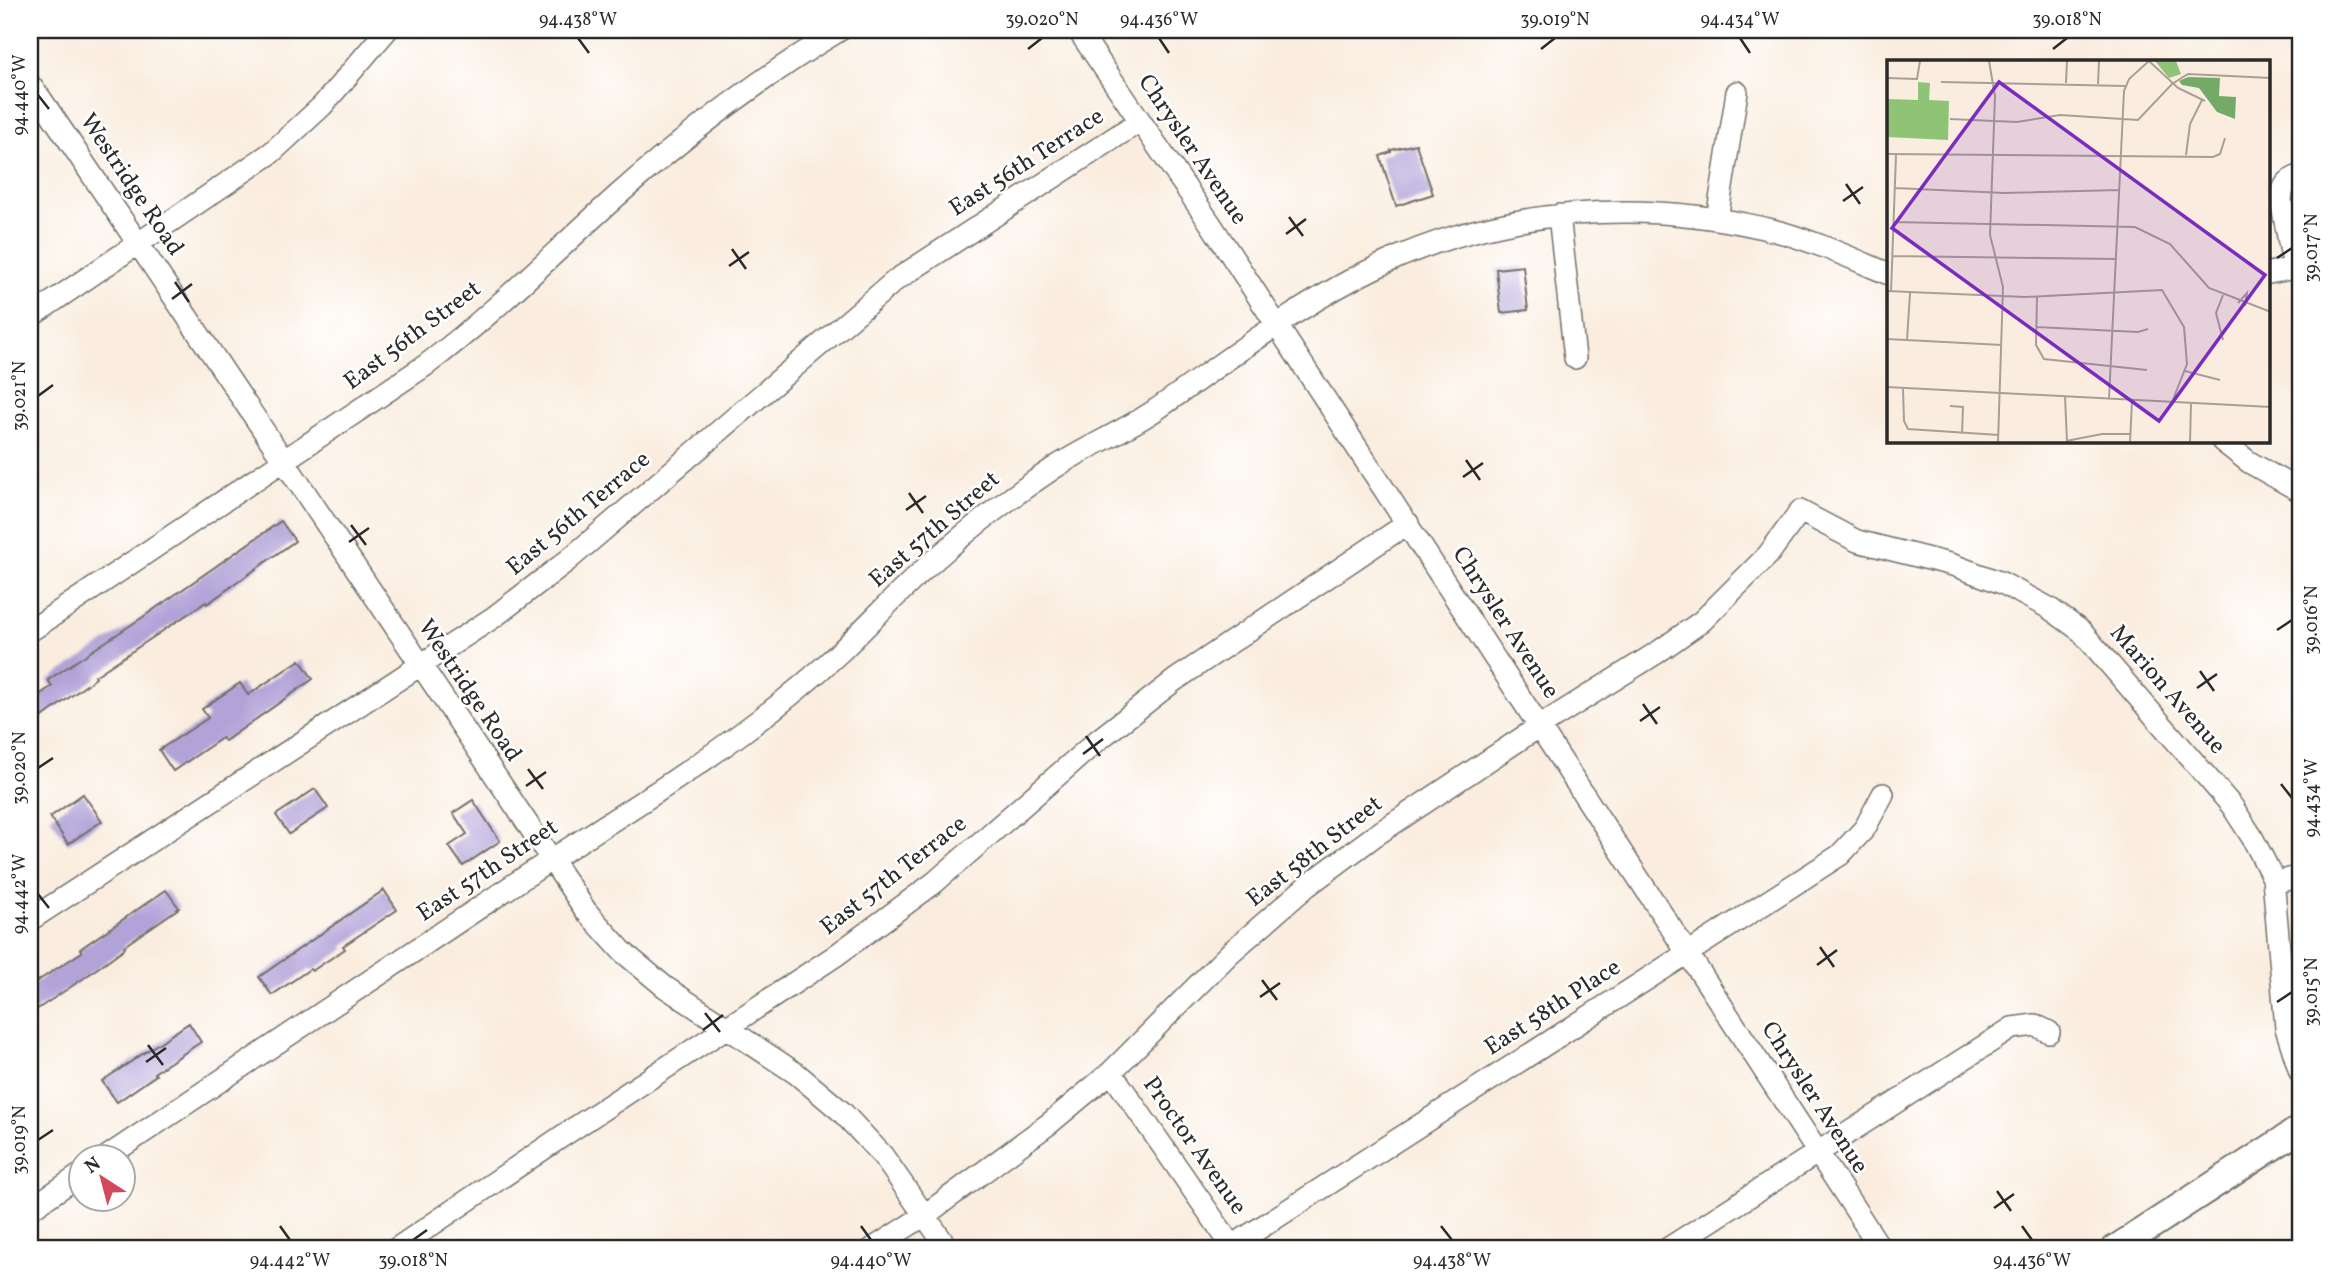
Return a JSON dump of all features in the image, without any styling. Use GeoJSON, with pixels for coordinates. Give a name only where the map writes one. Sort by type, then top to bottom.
{"type":"FeatureCollection","features":[{"type":"Feature","properties":{"kind":"street"},"geometry":{"type":"LineString","coordinates":[[30,317],[271,153],[322,106],[387,30]]}},
{"type":"Feature","properties":{"kind":"street","name":"East 56th Street"},"geometry":{"type":"LineString","coordinates":[[30,631],[426,365],[464,336],[618,195],[710,117],[840,30]]}},
{"type":"Feature","properties":{"kind":"street","name":"Chrysler Avenue"},"geometry":{"type":"LineString","coordinates":[[1078,30],[1408,523],[1881,1249]]}},
{"type":"Feature","properties":{"kind":"street","name":"Westridge Road"},"geometry":{"type":"LineString","coordinates":[[30,85],[140,244],[586,911],[623,952],[665,987],[797,1073],[842,1112],[883,1156],[948,1249]]}},
{"type":"Feature","properties":{"kind":"street"},"geometry":{"type":"LineString","coordinates":[[1717,219],[1737,92]]}},
{"type":"Feature","properties":{"kind":"street","name":"East 56th Terrace"},"geometry":{"type":"LineString","coordinates":[[30,920],[494,617],[567,561],[896,280],[1140,121]]}},
{"type":"Feature","properties":{"kind":"street"},"geometry":{"type":"LineString","coordinates":[[2270,273],[2297,268],[2282,192],[2290,179],[2300,176]]}},
{"type":"Feature","properties":{"kind":"street","name":"East 57th Street"},"geometry":{"type":"LineString","coordinates":[[130,1142],[551,860],[698,765],[768,713],[835,656],[934,559],[994,510],[1058,466],[1139,421],[1330,292],[1373,269],[1440,241],[1499,225],[1559,215],[1657,212],[1717,219],[1774,230],[1832,249],[1887,274]]}},
{"type":"Feature","properties":{"kind":"street"},"geometry":{"type":"LineString","coordinates":[[1559,215],[1575,358]]}},
{"type":"Feature","properties":{"kind":"street"},"geometry":{"type":"LineString","coordinates":[[2225,443],[2249,462],[2300,491]]}},
{"type":"Feature","properties":{"kind":"street","name":"East 58th Street"},"geometry":{"type":"LineString","coordinates":[[872,1249],[925,1215],[1050,1123],[1111,1072],[1230,954],[1307,886],[1373,837],[1540,726],[1658,653],[1702,621],[1768,555],[1800,511]]}},
{"type":"Feature","properties":{"kind":"street","name":"Marion Avenue"},"geometry":{"type":"LineString","coordinates":[[1800,511],[1857,541],[1953,565],[2002,583],[2049,608],[2081,631],[2232,806],[2273,878],[2286,1028],[2300,1072]]}},
{"type":"Feature","properties":{"kind":"street","name":"East 57th Terrace"},"geometry":{"type":"LineString","coordinates":[[396,1249],[835,956],[934,883],[1098,740],[1175,680],[1408,523]]}},
{"type":"Feature","properties":{"kind":"street","name":"East 58th Place"},"geometry":{"type":"LineString","coordinates":[[1233,1248],[1840,855],[1866,828],[1883,794]]}},
{"type":"Feature","properties":{"kind":"street"},"geometry":{"type":"LineString","coordinates":[[2273,878],[2282,881],[2300,876]]}},
{"type":"Feature","properties":{"kind":"street"},"geometry":{"type":"LineString","coordinates":[[1667,1249],[2012,1028],[2035,1025],[2049,1032]]}},
{"type":"Feature","properties":{"kind":"street","name":"Proctor Avenue"},"geometry":{"type":"LineString","coordinates":[[1111,1072],[1233,1248]]}},
{"type":"Feature","properties":{"kind":"street"},"geometry":{"type":"LineString","coordinates":[[2115,1249],[2300,1129]]}},
{"type":"Feature","properties":{"kind":"street"},"geometry":{"type":"LineString","coordinates":[[30,1209],[66,1185]]}},
{"type":"Feature","properties":{"kind":"building"},"geometry":{"type":"Polygon","coordinates":[[[1416,144],[1433,194],[1396,206],[1380,156],[1391,150],[1416,144]]]}},
{"type":"Feature","properties":{"kind":"building"},"geometry":{"type":"Polygon","coordinates":[[[1523,266],[1528,310],[1501,313],[1496,269],[1523,266]]]}},
{"type":"Feature","properties":{"kind":"building"},"geometry":{"type":"Polygon","coordinates":[[[281,521],[295,541],[207,604],[206,602],[95,676],[96,678],[30,726],[30,690],[35,698],[52,686],[48,680],[281,521]]]}},
{"type":"Feature","properties":{"kind":"building"},"geometry":{"type":"Polygon","coordinates":[[[300,660],[313,679],[225,741],[222,738],[173,771],[159,750],[208,718],[202,709],[240,683],[248,695],[300,660]]]}},
{"type":"Feature","properties":{"kind":"building"},"geometry":{"type":"Polygon","coordinates":[[[315,789],[328,808],[289,834],[276,815],[315,789]]]}},
{"type":"Feature","properties":{"kind":"building"},"geometry":{"type":"Polygon","coordinates":[[[83,794],[102,821],[68,844],[50,817],[83,794]]]}},
{"type":"Feature","properties":{"kind":"building"},"geometry":{"type":"Polygon","coordinates":[[[473,800],[500,841],[463,866],[449,846],[467,834],[453,813],[473,800]]]}},
{"type":"Feature","properties":{"kind":"building"},"geometry":{"type":"Polygon","coordinates":[[[166,890],[179,908],[30,1014],[30,986],[82,952],[80,949],[166,890]]]}},
{"type":"Feature","properties":{"kind":"building"},"geometry":{"type":"Polygon","coordinates":[[[384,890],[397,910],[343,946],[345,949],[272,995],[259,977],[384,890]]]}},
{"type":"Feature","properties":{"kind":"building"},"geometry":{"type":"Polygon","coordinates":[[[189,1023],[201,1042],[117,1102],[102,1081],[189,1023]]]}}]}
